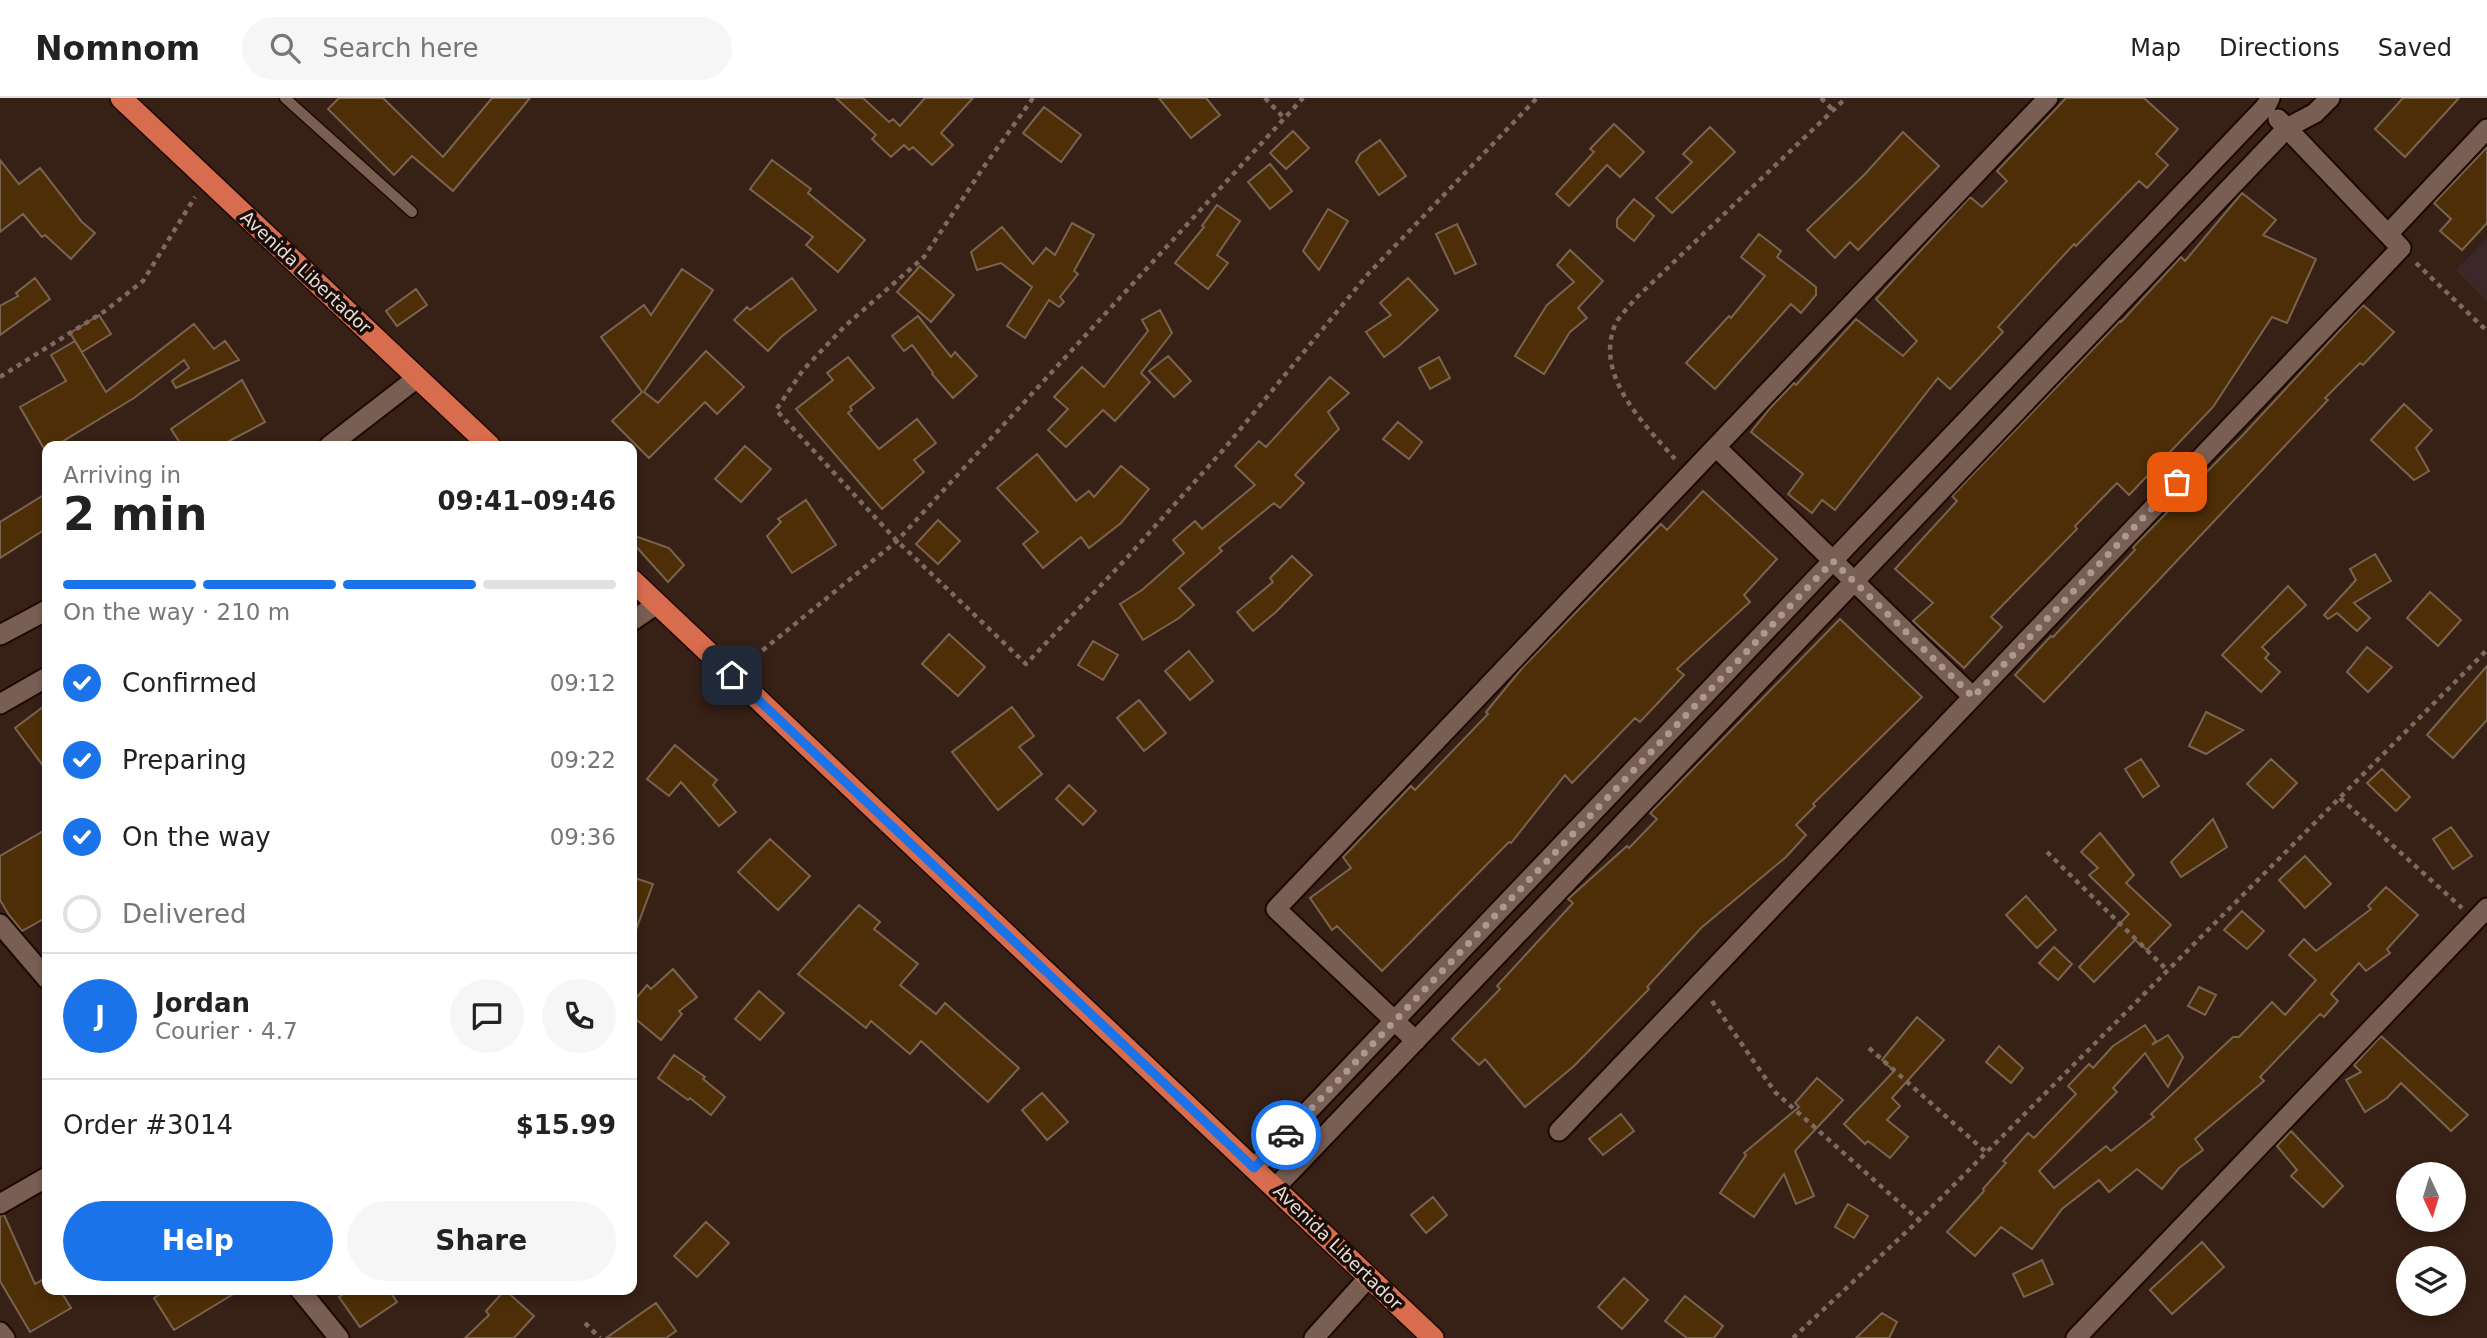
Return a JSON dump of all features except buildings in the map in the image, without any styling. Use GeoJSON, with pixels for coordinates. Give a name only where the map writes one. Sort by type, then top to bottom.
{"type":"FeatureCollection","features":[{"type":"Feature","properties":{"kind":"highway","name":"Avenida Libertador"},"geometry":{"type":"LineString","coordinates":[[121,98],[485,441]]}},
{"type":"Feature","properties":{"kind":"highway","name":"Avenida Libertador"},"geometry":{"type":"LineString","coordinates":[[637,585],[1433,1338]]}},
{"type":"Feature","properties":{"kind":"street"},"geometry":{"type":"LineString","coordinates":[[1416,1041],[1276,909],[2048,98]]}},
{"type":"Feature","properties":{"kind":"street"},"geometry":{"type":"LineString","coordinates":[[1275,1188],[2287,128],[2315,113],[2330,98]]}},
{"type":"Feature","properties":{"kind":"street"},"geometry":{"type":"LineString","coordinates":[[1254,1168],[1833,561],[2265,101],[2287,128],[2394,241]]}},
{"type":"Feature","properties":{"kind":"street"},"geometry":{"type":"LineString","coordinates":[[1559,1131],[1973,697],[2394,241],[2487,129]]}},
{"type":"Feature","properties":{"kind":"street"},"geometry":{"type":"LineString","coordinates":[[336,441],[418,378]]}},
{"type":"Feature","properties":{"kind":"street"},"geometry":{"type":"LineString","coordinates":[[1716,447],[1973,697]]}},
{"type":"Feature","properties":{"kind":"street"},"geometry":{"type":"LineString","coordinates":[[637,618],[657,604]]}},
{"type":"Feature","properties":{"kind":"street"},"geometry":{"type":"LineString","coordinates":[[0,635],[42,613]]}},
{"type":"Feature","properties":{"kind":"street"},"geometry":{"type":"LineString","coordinates":[[0,704],[42,680]]}},
{"type":"Feature","properties":{"kind":"street"},"geometry":{"type":"LineString","coordinates":[[2077,1338],[2483,920]]}},
{"type":"Feature","properties":{"kind":"street"},"geometry":{"type":"LineString","coordinates":[[0,924],[42,973]]}},
{"type":"Feature","properties":{"kind":"street"},"geometry":{"type":"LineString","coordinates":[[0,1204],[42,1180]]}},
{"type":"Feature","properties":{"kind":"street"},"geometry":{"type":"LineString","coordinates":[[1314,1338],[1369,1277]]}},
{"type":"Feature","properties":{"kind":"street"},"geometry":{"type":"LineString","coordinates":[[304,1295],[339,1338]]}},
{"type":"Feature","properties":{"kind":"street"},"geometry":{"type":"LineString","coordinates":[[0,1332],[5,1338]]}},
{"type":"Feature","properties":{"kind":"lane"},"geometry":{"type":"LineString","coordinates":[[285,98],[412,212]]}},
{"type":"Feature","properties":{"kind":"path"},"geometry":{"type":"LineString","coordinates":[[1033,98],[924,257],[845,326],[803,370],[776,411],[897,541],[1026,664],[1124,561],[1224,449],[1368,274],[1537,98]]}},
{"type":"Feature","properties":{"kind":"path"},"geometry":{"type":"LineString","coordinates":[[1265,98],[1284,118]]}},
{"type":"Feature","properties":{"kind":"path"},"geometry":{"type":"LineString","coordinates":[[732,675],[897,541],[1303,98]]}},
{"type":"Feature","properties":{"kind":"path"},"geometry":{"type":"LineString","coordinates":[[1821,98],[1833,110]]}},
{"type":"Feature","properties":{"kind":"path"},"geometry":{"type":"LineString","coordinates":[[1689,475],[1636,414],[1622,391],[1612,356],[1615,324],[1635,299],[1846,98]]}},
{"type":"Feature","properties":{"kind":"path"},"geometry":{"type":"LineString","coordinates":[[0,377],[105,311],[144,281],[185,211],[207,180]]}},
{"type":"Feature","properties":{"kind":"path"},"geometry":{"type":"LineString","coordinates":[[2394,241],[2487,331]]}},
{"type":"Feature","properties":{"kind":"path"},"geometry":{"type":"LineString","coordinates":[[1793,1338],[1987,1153],[2487,650]]}},
{"type":"Feature","properties":{"kind":"path"},"geometry":{"type":"LineString","coordinates":[[2340,799],[2483,920]]}},
{"type":"Feature","properties":{"kind":"path"},"geometry":{"type":"LineString","coordinates":[[2047,852],[2168,971]]}},
{"type":"Feature","properties":{"kind":"path"},"geometry":{"type":"LineString","coordinates":[[1699,984],[1775,1092],[1919,1220]]}},
{"type":"Feature","properties":{"kind":"path"},"geometry":{"type":"LineString","coordinates":[[1870,1048],[1987,1153]]}},
{"type":"Feature","properties":{"kind":"path"},"geometry":{"type":"LineString","coordinates":[[586,1323],[600,1338]]}},
{"type":"Feature","properties":{"kind":"shaded area"},"geometry":{"type":"Polygon","coordinates":[[[2487,238],[2487,301],[2456,270],[2487,238]]]}},
{"type":"Feature","properties":{"kind":"way so far"},"geometry":{"type":"LineString","coordinates":[[1286,1135],[1833,561],[1973,697],[2177,482]]}},
{"type":"Feature","properties":{"kind":"route"},"geometry":{"type":"LineString","coordinates":[[732,675],[1254,1168],[1286,1135]]}}]}
